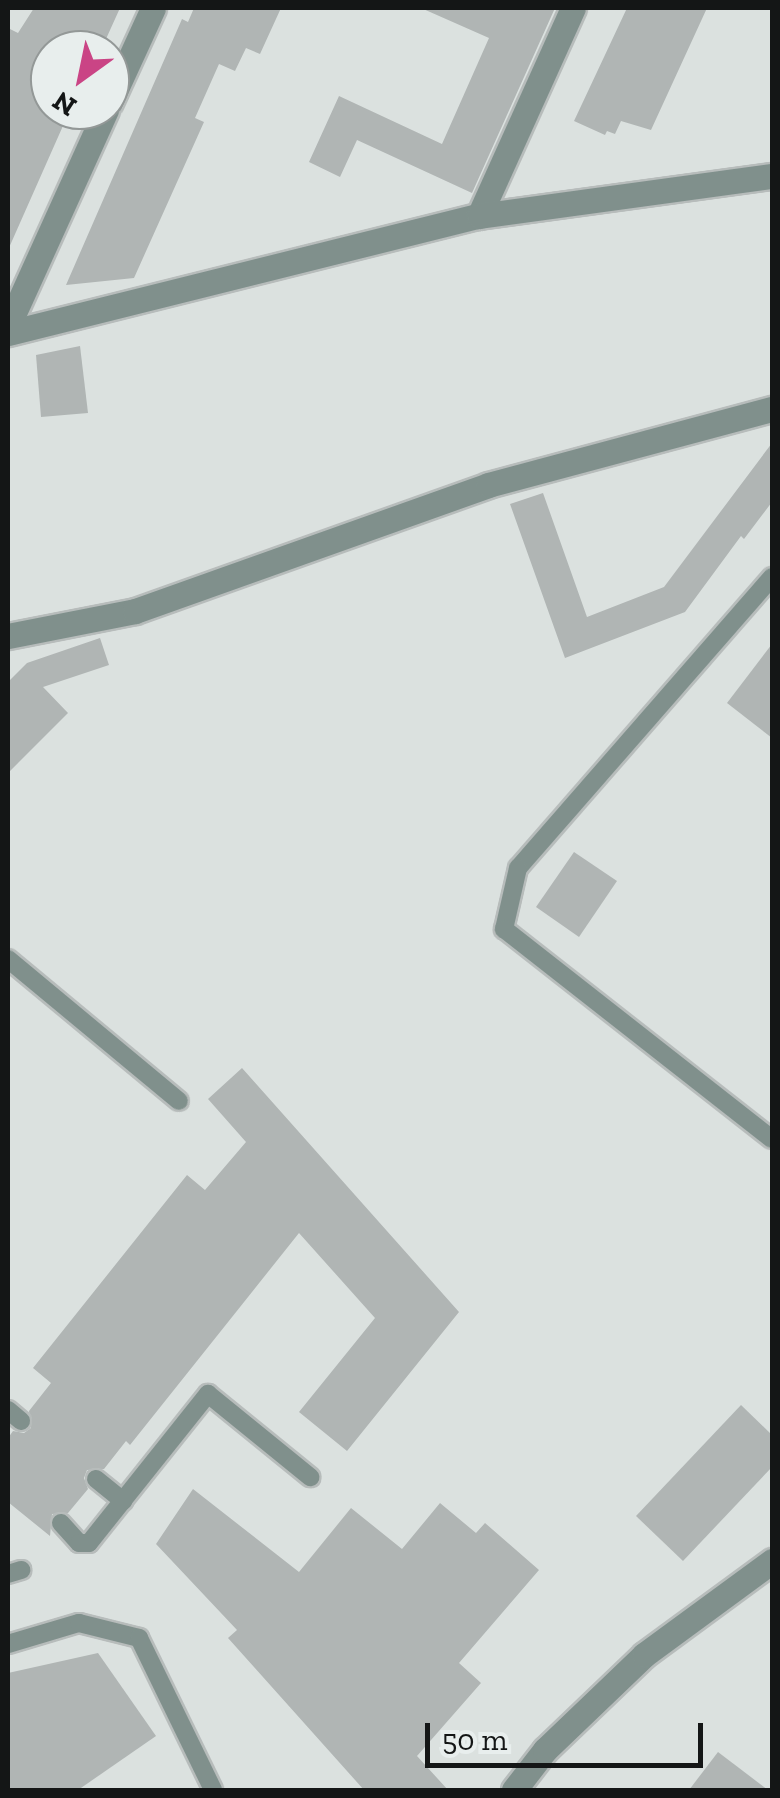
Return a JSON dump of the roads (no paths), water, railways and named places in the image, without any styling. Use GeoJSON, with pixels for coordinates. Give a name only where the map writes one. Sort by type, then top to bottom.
{"type":"FeatureCollection","features":[{"type":"Feature","properties":{"kind":"street"},"geometry":{"type":"LineString","coordinates":[[130,58],[153,8]]}},
{"type":"Feature","properties":{"kind":"street"},"geometry":{"type":"LineString","coordinates":[[479,216],[573,8]]}},
{"type":"Feature","properties":{"kind":"street"},"geometry":{"type":"LineString","coordinates":[[8,329],[97,130]]}},
{"type":"Feature","properties":{"kind":"street"},"geometry":{"type":"LineString","coordinates":[[8,329],[479,216],[772,176]]}},
{"type":"Feature","properties":{"kind":"street"},"geometry":{"type":"LineString","coordinates":[[8,636],[134,611],[488,485],[772,410]]}},
{"type":"Feature","properties":{"kind":"street"},"geometry":{"type":"LineString","coordinates":[[514,1790],[546,1750],[644,1655],[772,1560]]}},
{"type":"Feature","properties":{"kind":"lane"},"geometry":{"type":"LineString","coordinates":[[772,576],[518,868],[504,929],[772,1139]]}},
{"type":"Feature","properties":{"kind":"lane"},"geometry":{"type":"LineString","coordinates":[[8,959],[178,1101]]}},
{"type":"Feature","properties":{"kind":"lane"},"geometry":{"type":"LineString","coordinates":[[60,1523],[79,1543],[89,1543],[208,1394],[310,1477]]}},
{"type":"Feature","properties":{"kind":"lane"},"geometry":{"type":"LineString","coordinates":[[96,1479],[123,1501]]}},
{"type":"Feature","properties":{"kind":"lane"},"geometry":{"type":"LineString","coordinates":[[8,1644],[79,1623],[138,1638],[213,1790]]}}]}
